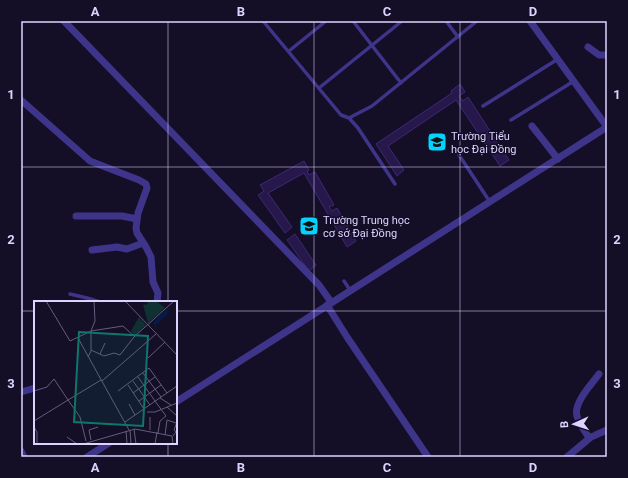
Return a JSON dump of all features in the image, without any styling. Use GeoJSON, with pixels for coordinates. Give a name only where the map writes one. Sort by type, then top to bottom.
{"type":"FeatureCollection","features":[{"type":"Feature","properties":{"kind":"street"},"geometry":{"type":"LineString","coordinates":[[64,21],[319,285],[347,337],[428,457]]}},
{"type":"Feature","properties":{"kind":"street"},"geometry":{"type":"LineString","coordinates":[[177,401],[607,127],[530,21]]}},
{"type":"Feature","properties":{"kind":"street"},"geometry":{"type":"LineString","coordinates":[[588,47],[599,55],[607,56]]}},
{"type":"Feature","properties":{"kind":"street"},"geometry":{"type":"LineString","coordinates":[[21,100],[90,161],[146,184],[147,188],[145,197],[137,218],[136,228],[137,233],[150,257],[153,282],[158,293],[157,301]]}},
{"type":"Feature","properties":{"kind":"street"},"geometry":{"type":"LineString","coordinates":[[532,126],[558,159]]}},
{"type":"Feature","properties":{"kind":"street"},"geometry":{"type":"LineString","coordinates":[[76,216],[122,216],[137,218]]}},
{"type":"Feature","properties":{"kind":"street"},"geometry":{"type":"LineString","coordinates":[[92,250],[117,247],[127,249],[143,243]]}},
{"type":"Feature","properties":{"kind":"street"},"geometry":{"type":"LineString","coordinates":[[589,438],[579,420],[576,409],[583,396],[599,374]]}},
{"type":"Feature","properties":{"kind":"street"},"geometry":{"type":"LineString","coordinates":[[21,392],[34,388]]}},
{"type":"Feature","properties":{"kind":"street"},"geometry":{"type":"LineString","coordinates":[[567,457],[589,438],[607,430]]}},
{"type":"Feature","properties":{"kind":"street"},"geometry":{"type":"LineString","coordinates":[[87,457],[107,444]]}},
{"type":"Feature","properties":{"kind":"street"},"geometry":{"type":"LineString","coordinates":[[21,451],[24,457]]}},
{"type":"Feature","properties":{"kind":"lane"},"geometry":{"type":"LineString","coordinates":[[263,21],[341,115],[349,118],[358,128],[395,184]]}},
{"type":"Feature","properties":{"kind":"lane"},"geometry":{"type":"LineString","coordinates":[[289,51],[326,21]]}},
{"type":"Feature","properties":{"kind":"lane"},"geometry":{"type":"LineString","coordinates":[[353,21],[402,83]]}},
{"type":"Feature","properties":{"kind":"lane"},"geometry":{"type":"LineString","coordinates":[[319,88],[402,21]]}},
{"type":"Feature","properties":{"kind":"lane"},"geometry":{"type":"LineString","coordinates":[[446,21],[458,37]]}},
{"type":"Feature","properties":{"kind":"lane"},"geometry":{"type":"LineString","coordinates":[[349,118],[372,106],[478,21]]}},
{"type":"Feature","properties":{"kind":"lane"},"geometry":{"type":"LineString","coordinates":[[483,106],[558,59]]}},
{"type":"Feature","properties":{"kind":"lane"},"geometry":{"type":"LineString","coordinates":[[512,120],[574,81]]}},
{"type":"Feature","properties":{"kind":"lane"},"geometry":{"type":"LineString","coordinates":[[459,155],[490,202]]}},
{"type":"Feature","properties":{"kind":"lane"},"geometry":{"type":"LineString","coordinates":[[344,281],[350,290]]}},
{"type":"Feature","properties":{"kind":"lane"},"geometry":{"type":"LineString","coordinates":[[70,294],[97,301]]}},
{"type":"Feature","properties":{"kind":"building"},"geometry":{"type":"Polygon","coordinates":[[[460,84],[465,92],[459,96],[463,101],[468,97],[490,131],[485,134],[490,132],[509,160],[500,166],[456,100],[388,146],[404,170],[397,176],[376,144],[452,93],[451,91],[460,84]]]}},
{"type":"Feature","properties":{"kind":"building"},"geometry":{"type":"Polygon","coordinates":[[[304,161],[309,170],[307,171],[309,175],[315,172],[334,205],[329,207],[332,211],[337,208],[356,241],[347,247],[304,173],[268,193],[292,227],[285,233],[258,195],[264,191],[260,185],[304,161]]]}},
{"type":"Feature","properties":{"kind":"building"},"geometry":{"type":"Polygon","coordinates":[[[295,234],[316,265],[309,271],[287,240],[295,234]]]}},
{"type":"Feature","properties":{"kind":"place","name":"Trường Tiểu học Đại Đồng"},"geometry":{"type":"Point","coordinates":[437,142]}},
{"type":"Feature","properties":{"kind":"place","name":"Trường Trung học cơ sở Đại Đồng"},"geometry":{"type":"Point","coordinates":[309,226]}}]}
